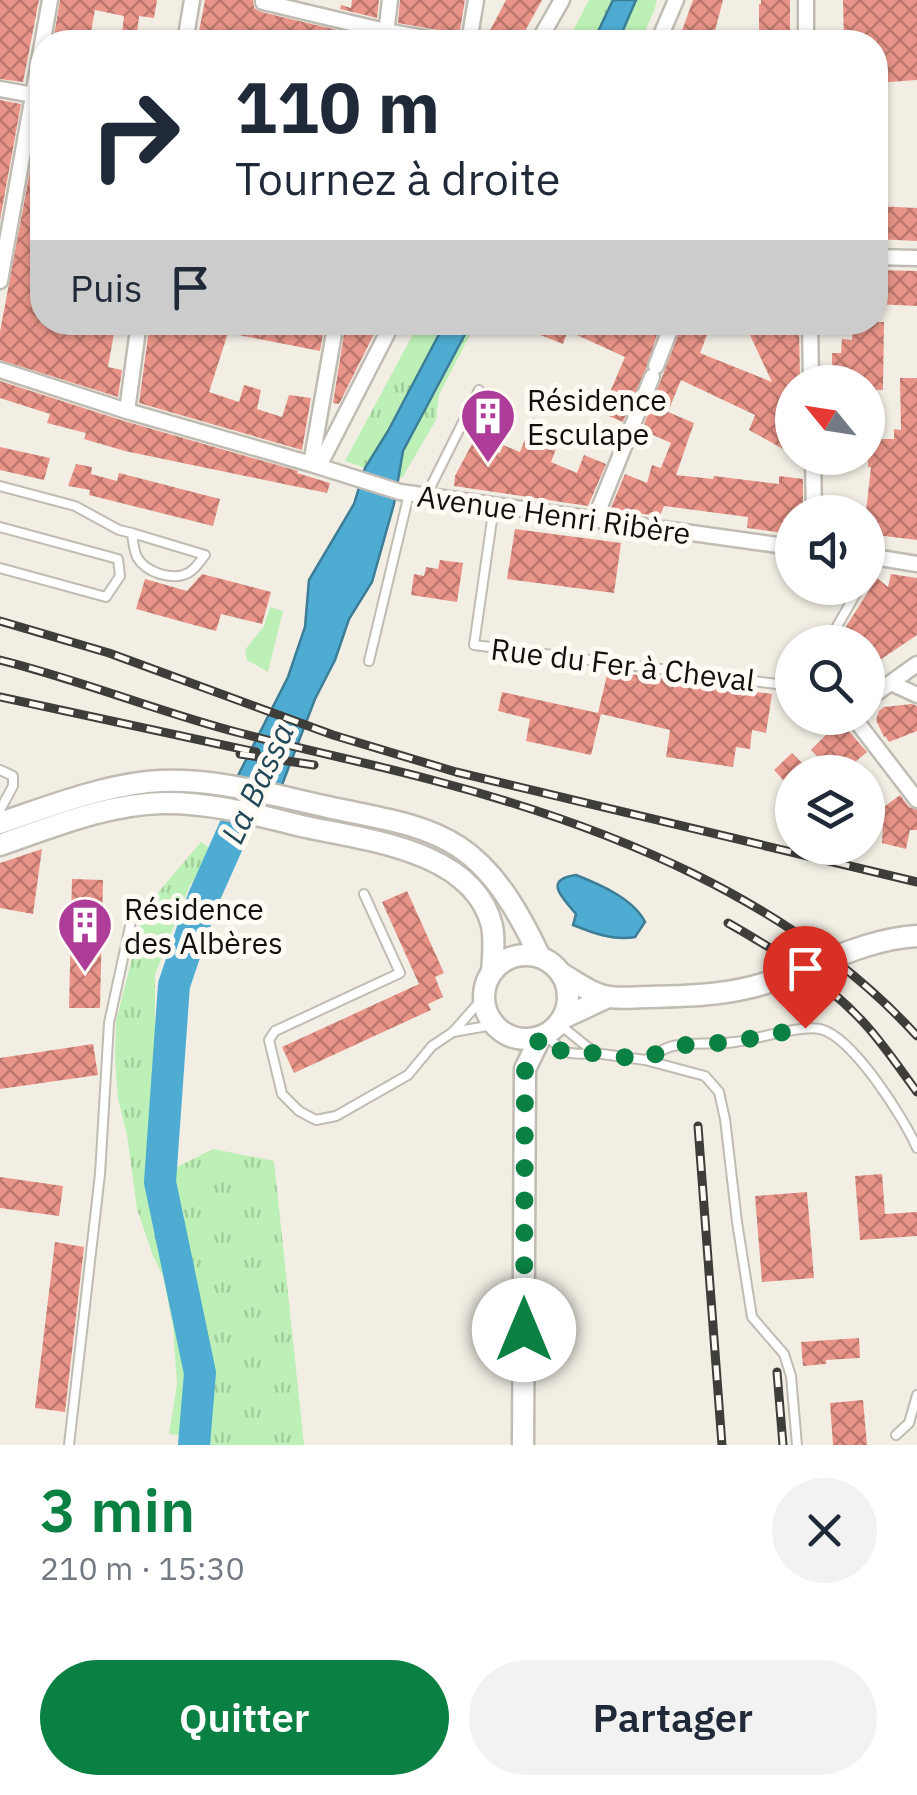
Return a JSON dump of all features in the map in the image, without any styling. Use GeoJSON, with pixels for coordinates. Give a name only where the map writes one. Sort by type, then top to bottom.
{"type":"FeatureCollection","features":[{"type":"Feature","properties":{"kind":"street"},"geometry":{"type":"LineString","coordinates":[[46,30],[50,0]]}},
{"type":"Feature","properties":{"kind":"street"},"geometry":{"type":"LineString","coordinates":[[187,30],[192,0]]}},
{"type":"Feature","properties":{"kind":"street"},"geometry":{"type":"LineString","coordinates":[[264,0],[361,30]]}},
{"type":"Feature","properties":{"kind":"street"},"geometry":{"type":"LineString","coordinates":[[386,30],[390,0]]}},
{"type":"Feature","properties":{"kind":"street"},"geometry":{"type":"LineString","coordinates":[[471,30],[476,0]]}},
{"type":"Feature","properties":{"kind":"street"},"geometry":{"type":"LineString","coordinates":[[545,30],[562,0]]}},
{"type":"Feature","properties":{"kind":"street"},"geometry":{"type":"LineString","coordinates":[[663,30],[676,0]]}},
{"type":"Feature","properties":{"kind":"street"},"geometry":{"type":"LineString","coordinates":[[806,0],[806,30]]}},
{"type":"Feature","properties":{"kind":"street"},"geometry":{"type":"LineString","coordinates":[[0,89],[30,95]]}},
{"type":"Feature","properties":{"kind":"street"},"geometry":{"type":"LineString","coordinates":[[0,281],[30,135]]}},
{"type":"Feature","properties":{"kind":"street"},"geometry":{"type":"LineString","coordinates":[[888,257],[917,258]]}},
{"type":"Feature","properties":{"kind":"street"},"geometry":{"type":"LineString","coordinates":[[126,411],[136,335]]}},
{"type":"Feature","properties":{"kind":"street"},"geometry":{"type":"LineString","coordinates":[[315,465],[334,335]]}},
{"type":"Feature","properties":{"kind":"street"},"geometry":{"type":"LineString","coordinates":[[315,465],[386,335]]}},
{"type":"Feature","properties":{"kind":"street"},"geometry":{"type":"LineString","coordinates":[[594,520],[668,335]]}},
{"type":"Feature","properties":{"kind":"street"},"geometry":{"type":"LineString","coordinates":[[810,335],[811,365]]}},
{"type":"Feature","properties":{"kind":"street","name":"Avenue Henri Ribère"},"geometry":{"type":"LineString","coordinates":[[0,370],[404,493],[775,545]]}},
{"type":"Feature","properties":{"kind":"street"},"geometry":{"type":"LineString","coordinates":[[885,559],[917,564]]}},
{"type":"Feature","properties":{"kind":"street"},"geometry":{"type":"LineString","coordinates":[[885,687],[917,664]]}},
{"type":"Feature","properties":{"kind":"street"},"geometry":{"type":"LineString","coordinates":[[890,683],[917,695]]}},
{"type":"Feature","properties":{"kind":"street"},"geometry":{"type":"LineString","coordinates":[[867,735],[917,800]]}},
{"type":"Feature","properties":{"kind":"street"},"geometry":{"type":"LineString","coordinates":[[0,823],[106,789],[188,780],[406,824],[461,848],[483,868],[520,916],[540,957]]}},
{"type":"Feature","properties":{"kind":"street"},"geometry":{"type":"LineString","coordinates":[[0,845],[128,806],[162,803],[212,808],[403,848],[450,872],[474,893],[492,925],[492,972]]}},
{"type":"Feature","properties":{"kind":"street"},"geometry":{"type":"LineString","coordinates":[[525,1069],[486,1013],[483,998],[492,972],[513,956],[540,957],[585,988],[608,997],[696,996],[734,992],[776,980],[855,947],[917,936]]}},
{"type":"Feature","properties":{"kind":"street"},"geometry":{"type":"LineString","coordinates":[[522,1445],[525,1069],[568,1008],[562,974]]}},
{"type":"Feature","properties":{"kind":"street"},"geometry":{"type":"LineString","coordinates":[[497,1028],[512,1038],[526,1040],[608,997]]}},
{"type":"Feature","properties":{"kind":"lane"},"geometry":{"type":"LineString","coordinates":[[426,496],[478,390]]}},
{"type":"Feature","properties":{"kind":"lane"},"geometry":{"type":"LineString","coordinates":[[0,486],[75,506],[119,530],[132,533],[205,555],[194,570],[184,575],[156,573],[136,555],[132,533]]}},
{"type":"Feature","properties":{"kind":"lane"},"geometry":{"type":"LineString","coordinates":[[368,660],[404,493]]}},
{"type":"Feature","properties":{"kind":"lane","name":"Rue du Fer à Cheval"},"geometry":{"type":"LineString","coordinates":[[494,506],[474,646],[775,684]]}},
{"type":"Feature","properties":{"kind":"lane"},"geometry":{"type":"LineString","coordinates":[[0,527],[118,559],[120,576],[106,596],[0,568]]}},
{"type":"Feature","properties":{"kind":"lane"},"geometry":{"type":"LineString","coordinates":[[0,770],[14,776],[0,810]]}},
{"type":"Feature","properties":{"kind":"lane"},"geometry":{"type":"LineString","coordinates":[[364,894],[400,973],[275,1031],[269,1040],[282,1094],[299,1111],[316,1120],[336,1116],[408,1075],[432,1046],[454,1032],[483,998]]}},
{"type":"Feature","properties":{"kind":"lane"},"geometry":{"type":"LineString","coordinates":[[69,1445],[100,1174],[109,1023],[135,903]]}},
{"type":"Feature","properties":{"kind":"lane"},"geometry":{"type":"LineString","coordinates":[[454,1032],[497,1028]]}},
{"type":"Feature","properties":{"kind":"lane"},"geometry":{"type":"LineString","coordinates":[[645,1060],[670,1046],[733,1042],[805,1028],[821,1029],[838,1037],[877,1082],[917,1148]]}},
{"type":"Feature","properties":{"kind":"lane"},"geometry":{"type":"LineString","coordinates":[[552,1029],[559,1050],[645,1060],[705,1076],[719,1092],[752,1317],[784,1354],[791,1376],[797,1445]]}},
{"type":"Feature","properties":{"kind":"lane"},"geometry":{"type":"LineString","coordinates":[[552,1029],[594,1053]]}},
{"type":"Feature","properties":{"kind":"lane"},"geometry":{"type":"LineString","coordinates":[[896,1435],[909,1423],[917,1395]]}},
{"type":"Feature","properties":{"kind":"green space"},"geometry":{"type":"Polygon","coordinates":[[[589,0],[613,0],[599,30],[573,30],[589,0]]]}},
{"type":"Feature","properties":{"kind":"green space"},"geometry":{"type":"Polygon","coordinates":[[[636,0],[657,0],[645,30],[623,30],[636,0]]]}},
{"type":"Feature","properties":{"kind":"green space"},"geometry":{"type":"Polygon","coordinates":[[[413,335],[439,335],[365,468],[345,461],[413,335]]]}},
{"type":"Feature","properties":{"kind":"green space"},"geometry":{"type":"Polygon","coordinates":[[[465,335],[470,335],[439,395],[436,420],[402,478],[397,476],[403,451],[465,335]]]}},
{"type":"Feature","properties":{"kind":"green space"},"geometry":{"type":"Polygon","coordinates":[[[270,607],[283,611],[268,672],[247,660],[245,650],[264,626],[270,607]]]}},
{"type":"Feature","properties":{"kind":"green space"},"geometry":{"type":"Polygon","coordinates":[[[201,842],[212,850],[189,887],[155,975],[155,1178],[213,1149],[274,1161],[304,1445],[203,1445],[203,1438],[169,1434],[177,1384],[173,1326],[163,1276],[137,1209],[118,1098],[116,1021],[145,908],[201,842]]]}},
{"type":"Feature","properties":{"kind":"water"},"geometry":{"type":"Polygon","coordinates":[[[613,0],[636,0],[623,30],[599,30],[613,0]]]}},
{"type":"Feature","properties":{"kind":"water"},"geometry":{"type":"Polygon","coordinates":[[[439,335],[465,335],[403,451],[394,504],[372,582],[349,619],[270,816],[221,809],[288,677],[305,627],[309,580],[354,504],[365,468],[439,335]]]}},
{"type":"Feature","properties":{"kind":"water"},"geometry":{"type":"Polygon","coordinates":[[[576,875],[633,906],[645,922],[635,937],[611,937],[573,925],[576,914],[561,896],[558,885],[566,877],[576,875]]]}},
{"type":"Feature","properties":{"kind":"building"},"geometry":{"type":"Polygon","coordinates":[[[0,0],[39,0],[33,30],[30,30],[23,82],[0,79],[0,0]]]}},
{"type":"Feature","properties":{"kind":"building"},"geometry":{"type":"Polygon","coordinates":[[[60,0],[157,0],[154,18],[139,16],[137,30],[122,30],[124,16],[95,10],[91,30],[55,30],[60,0]]]}},
{"type":"Feature","properties":{"kind":"building"},"geometry":{"type":"Polygon","coordinates":[[[205,0],[253,0],[254,8],[261,12],[337,30],[199,30],[205,0]]]}},
{"type":"Feature","properties":{"kind":"building"},"geometry":{"type":"Polygon","coordinates":[[[352,0],[379,0],[377,18],[340,9],[341,5],[351,8],[352,0]]]}},
{"type":"Feature","properties":{"kind":"building"},"geometry":{"type":"Polygon","coordinates":[[[400,0],[465,0],[460,30],[398,23],[400,0]]]}},
{"type":"Feature","properties":{"kind":"building"},"geometry":{"type":"Polygon","coordinates":[[[506,0],[542,0],[526,30],[490,30],[506,0]]]}},
{"type":"Feature","properties":{"kind":"building"},"geometry":{"type":"Polygon","coordinates":[[[693,0],[723,0],[715,30],[682,30],[693,0]]]}},
{"type":"Feature","properties":{"kind":"building"},"geometry":{"type":"Polygon","coordinates":[[[761,0],[790,0],[790,30],[759,30],[761,0]]]}},
{"type":"Feature","properties":{"kind":"building"},"geometry":{"type":"Polygon","coordinates":[[[843,0],[917,0],[917,80],[888,82],[888,30],[844,30],[843,0]]]}},
{"type":"Feature","properties":{"kind":"building"},"geometry":{"type":"Polygon","coordinates":[[[0,100],[21,104],[0,220],[0,100]]]}},
{"type":"Feature","properties":{"kind":"building"},"geometry":{"type":"Polygon","coordinates":[[[30,171],[30,335],[114,335],[108,367],[122,370],[118,397],[0,360],[0,332],[30,171]]]}},
{"type":"Feature","properties":{"kind":"building"},"geometry":{"type":"Polygon","coordinates":[[[888,207],[917,208],[917,241],[888,240],[888,207]]]}},
{"type":"Feature","properties":{"kind":"building"},"geometry":{"type":"Polygon","coordinates":[[[888,270],[917,271],[917,306],[888,305],[888,270]]]}},
{"type":"Feature","properties":{"kind":"building"},"geometry":{"type":"Polygon","coordinates":[[[148,335],[227,335],[209,392],[239,402],[244,385],[261,390],[257,409],[282,417],[289,395],[311,398],[302,450],[139,403],[148,335]]]}},
{"type":"Feature","properties":{"kind":"building"},"geometry":{"type":"Polygon","coordinates":[[[238,335],[323,335],[320,351],[238,335]]]}},
{"type":"Feature","properties":{"kind":"building"},"geometry":{"type":"Polygon","coordinates":[[[344,335],[374,335],[339,404],[333,403],[344,335]]]}},
{"type":"Feature","properties":{"kind":"building"},"geometry":{"type":"Polygon","coordinates":[[[540,335],[566,335],[563,344],[540,335]]]}},
{"type":"Feature","properties":{"kind":"building"},"geometry":{"type":"Polygon","coordinates":[[[577,335],[657,335],[623,422],[601,413],[625,357],[577,335]]]}},
{"type":"Feature","properties":{"kind":"building"},"geometry":{"type":"Polygon","coordinates":[[[678,335],[707,335],[700,353],[772,382],[750,335],[799,335],[800,365],[775,365],[775,445],[749,430],[755,415],[681,380],[668,412],[694,423],[676,475],[779,484],[779,476],[803,479],[803,495],[775,495],[775,532],[747,528],[748,517],[664,506],[660,516],[610,510],[625,474],[647,483],[652,465],[661,468],[671,443],[642,430],[678,335]]]}},
{"type":"Feature","properties":{"kind":"building"},"geometry":{"type":"Polygon","coordinates":[[[852,335],[884,335],[883,365],[832,365],[832,353],[841,353],[842,339],[852,340],[852,335]]]}},
{"type":"Feature","properties":{"kind":"building"},"geometry":{"type":"Polygon","coordinates":[[[900,378],[917,378],[917,540],[885,536],[885,495],[868,495],[870,475],[885,475],[885,439],[894,439],[894,429],[901,430],[900,378]]]}},
{"type":"Feature","properties":{"kind":"building"},"geometry":{"type":"Polygon","coordinates":[[[0,381],[298,471],[330,483],[327,493],[84,439],[86,433],[47,423],[50,414],[0,398],[0,381]]]}},
{"type":"Feature","properties":{"kind":"building"},"geometry":{"type":"Polygon","coordinates":[[[533,418],[563,431],[551,462],[577,473],[584,455],[606,464],[588,506],[454,486],[455,476],[473,442],[500,453],[503,445],[520,452],[533,418]]]}},
{"type":"Feature","properties":{"kind":"building"},"geometry":{"type":"Polygon","coordinates":[[[0,447],[50,458],[44,480],[0,470],[0,447]]]}},
{"type":"Feature","properties":{"kind":"building"},"geometry":{"type":"Polygon","coordinates":[[[76,464],[92,467],[91,474],[117,481],[119,473],[220,499],[213,526],[89,495],[90,490],[68,486],[76,464]]]}},
{"type":"Feature","properties":{"kind":"building"},"geometry":{"type":"Polygon","coordinates":[[[515,529],[621,543],[614,593],[507,579],[515,529]]]}},
{"type":"Feature","properties":{"kind":"building"},"geometry":{"type":"Polygon","coordinates":[[[440,560],[463,563],[457,602],[411,595],[414,574],[424,576],[426,567],[438,569],[440,560]]]}},
{"type":"Feature","properties":{"kind":"building"},"geometry":{"type":"Polygon","coordinates":[[[202,574],[271,592],[262,624],[221,614],[216,631],[136,609],[145,579],[187,591],[202,574]]]}},
{"type":"Feature","properties":{"kind":"building"},"geometry":{"type":"Polygon","coordinates":[[[891,574],[917,578],[917,635],[885,657],[885,625],[847,625],[860,605],[885,605],[885,585],[888,587],[891,574]]]}},
{"type":"Feature","properties":{"kind":"building"},"geometry":{"type":"Polygon","coordinates":[[[608,671],[772,694],[766,733],[752,730],[750,749],[736,747],[733,767],[666,757],[670,730],[601,714],[591,755],[526,741],[530,719],[498,711],[502,692],[598,713],[608,671]]]}},
{"type":"Feature","properties":{"kind":"building"},"geometry":{"type":"Polygon","coordinates":[[[917,706],[917,731],[889,742],[883,735],[885,707],[917,706]]]}},
{"type":"Feature","properties":{"kind":"building"},"geometry":{"type":"Polygon","coordinates":[[[826,735],[852,735],[867,752],[816,755],[811,750],[826,735]]]}},
{"type":"Feature","properties":{"kind":"building"},"geometry":{"type":"Polygon","coordinates":[[[900,795],[909,807],[917,810],[917,830],[910,830],[906,849],[885,844],[885,806],[900,795]]]}},
{"type":"Feature","properties":{"kind":"building"},"geometry":{"type":"Polygon","coordinates":[[[42,849],[33,914],[0,908],[0,863],[42,849]]]}},
{"type":"Feature","properties":{"kind":"building","name":"Résidence des Albères"},"geometry":{"type":"Polygon","coordinates":[[[72,879],[103,880],[100,1008],[69,1008],[72,879]]]}},
{"type":"Feature","properties":{"kind":"building"},"geometry":{"type":"Polygon","coordinates":[[[407,891],[444,973],[435,977],[443,997],[428,1004],[431,1010],[294,1073],[282,1047],[419,984],[382,902],[407,891]]]}},
{"type":"Feature","properties":{"kind":"building"},"geometry":{"type":"Polygon","coordinates":[[[93,1044],[98,1075],[0,1089],[0,1058],[93,1044]]]}},
{"type":"Feature","properties":{"kind":"building"},"geometry":{"type":"Polygon","coordinates":[[[882,1174],[885,1214],[917,1212],[917,1236],[860,1240],[855,1176],[882,1174]]]}},
{"type":"Feature","properties":{"kind":"building"},"geometry":{"type":"Polygon","coordinates":[[[0,1177],[63,1186],[59,1216],[0,1208],[0,1177]]]}},
{"type":"Feature","properties":{"kind":"building"},"geometry":{"type":"Polygon","coordinates":[[[807,1192],[814,1278],[762,1282],[755,1196],[807,1192]]]}},
{"type":"Feature","properties":{"kind":"building"},"geometry":{"type":"Polygon","coordinates":[[[55,1242],[84,1247],[65,1412],[35,1408],[55,1242]]]}},
{"type":"Feature","properties":{"kind":"building"},"geometry":{"type":"Polygon","coordinates":[[[859,1338],[860,1358],[803,1366],[801,1342],[859,1338]]]}},
{"type":"Feature","properties":{"kind":"building"},"geometry":{"type":"Polygon","coordinates":[[[863,1400],[867,1445],[833,1445],[830,1403],[863,1400]]]}},
{"type":"Feature","properties":{"kind":"waterway","name":"La Bassa"},"geometry":{"type":"LineString","coordinates":[[194,1445],[200,1373],[160,1182],[174,985],[203,899],[256,780]]}},
{"type":"Feature","properties":{"kind":"railway"},"geometry":{"type":"LineString","coordinates":[[0,621],[109,653],[333,735],[456,772],[917,882]]}},
{"type":"Feature","properties":{"kind":"railway"},"geometry":{"type":"LineString","coordinates":[[0,660],[210,725],[498,799],[630,845],[755,907],[813,945],[867,988],[917,1036]]}},
{"type":"Feature","properties":{"kind":"railway"},"geometry":{"type":"LineString","coordinates":[[0,697],[256,752]]}},
{"type":"Feature","properties":{"kind":"railway"},"geometry":{"type":"LineString","coordinates":[[240,754],[314,765]]}},
{"type":"Feature","properties":{"kind":"railway"},"geometry":{"type":"LineString","coordinates":[[728,923],[783,956],[834,994],[872,1032],[917,1092]]}},
{"type":"Feature","properties":{"kind":"railway"},"geometry":{"type":"LineString","coordinates":[[698,1126],[722,1445]]}},
{"type":"Feature","properties":{"kind":"railway"},"geometry":{"type":"LineString","coordinates":[[777,1372],[783,1445]]}},
{"type":"Feature","properties":{"kind":"place","name":"Résidence Esculape"},"geometry":{"type":"Point","coordinates":[488,465]}},
{"type":"Feature","properties":{"kind":"place","name":"Résidence des Albères"},"geometry":{"type":"Point","coordinates":[85,974]}},
{"type":"Feature","properties":{"kind":"route"},"geometry":{"type":"LineString","coordinates":[[524,1330],[525,1069],[540,1038],[547,1035],[559,1050],[574,1054],[645,1060],[670,1046],[733,1042],[805,1028]]}}]}
